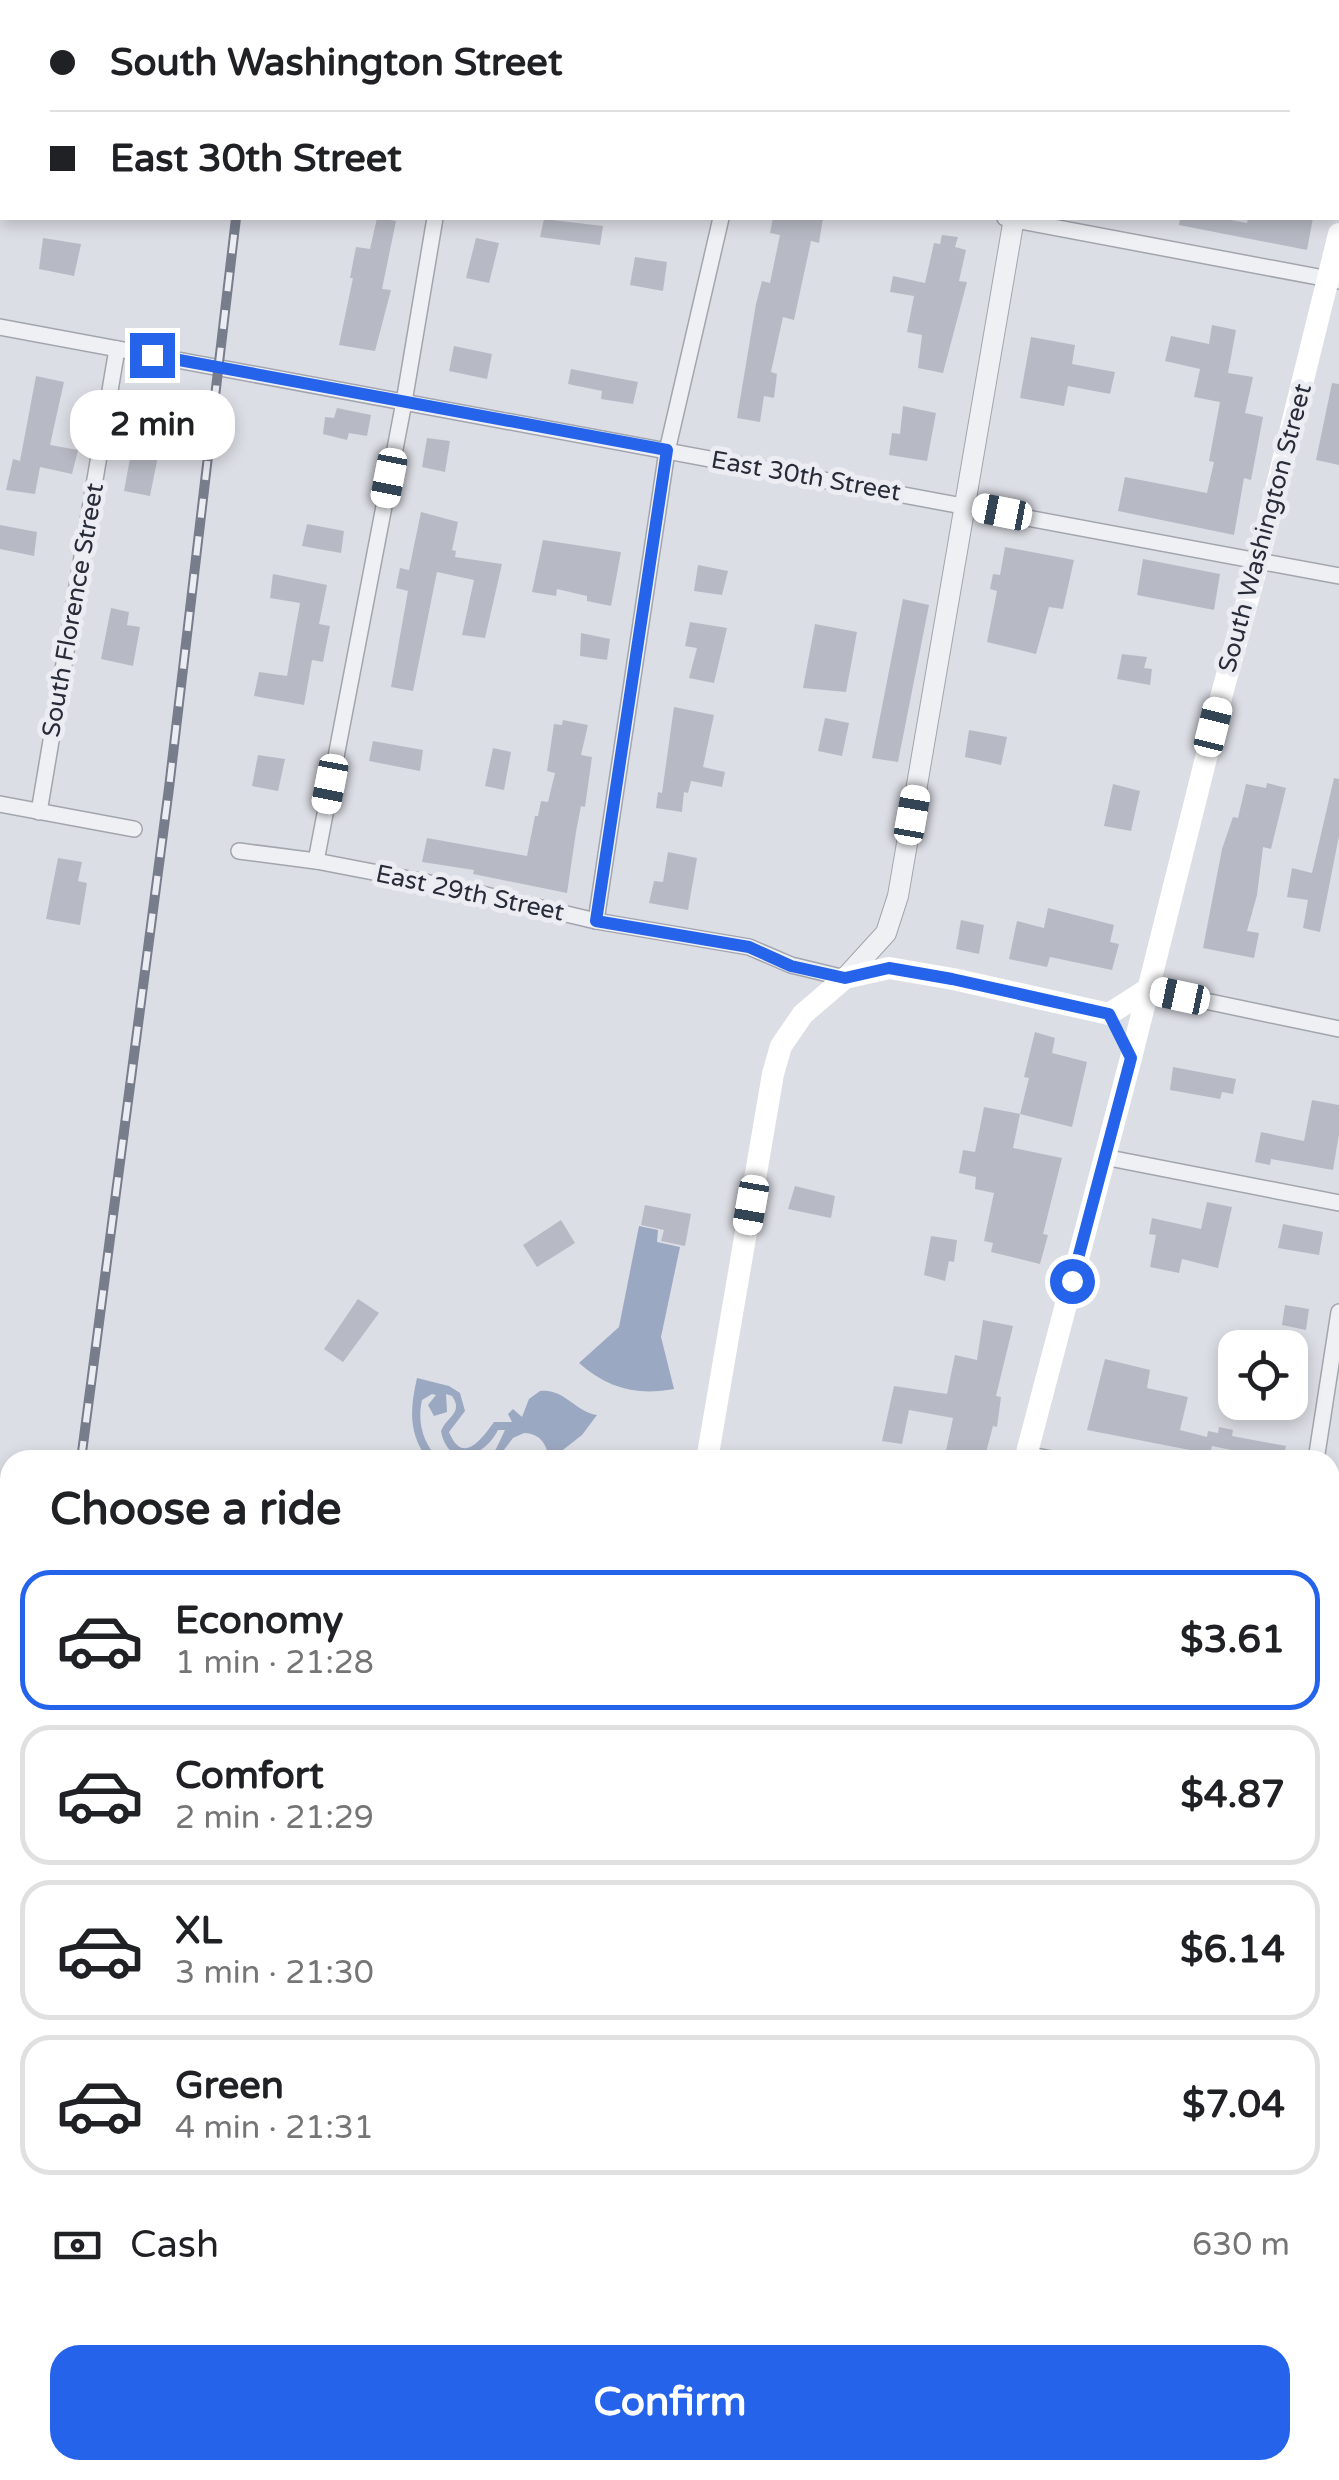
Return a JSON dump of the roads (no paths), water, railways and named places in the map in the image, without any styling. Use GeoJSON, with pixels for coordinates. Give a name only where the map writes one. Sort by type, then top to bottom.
{"type":"FeatureCollection","features":[{"type":"Feature","properties":{"kind":"main road","name":"South Washington Street"},"geometry":{"type":"LineString","coordinates":[[1028,1450],[1222,690],[1334,280],[1339,234]]}},
{"type":"Feature","properties":{"kind":"main road","name":"East 29th Street"},"geometry":{"type":"LineString","coordinates":[[845,978],[889,968],[906,970],[1109,1014]]}},
{"type":"Feature","properties":{"kind":"main road"},"geometry":{"type":"LineString","coordinates":[[708,1450],[781,1046],[803,1014],[845,978]]}},
{"type":"Feature","properties":{"kind":"main road"},"geometry":{"type":"LineString","coordinates":[[1131,1058],[1109,1014],[1148,989]]}},
{"type":"Feature","properties":{"kind":"street"},"geometry":{"type":"LineString","coordinates":[[316,861],[435,220]]}},
{"type":"Feature","properties":{"kind":"street"},"geometry":{"type":"LineString","coordinates":[[596,921],[667,450],[721,220]]}},
{"type":"Feature","properties":{"kind":"street"},"geometry":{"type":"LineString","coordinates":[[845,978],[886,933],[898,896],[1011,220]]}},
{"type":"Feature","properties":{"kind":"street"},"geometry":{"type":"LineString","coordinates":[[1021,220],[1334,280]]}},
{"type":"Feature","properties":{"kind":"street","name":"East 30th Street"},"geometry":{"type":"LineString","coordinates":[[0,327],[1339,576]]}},
{"type":"Feature","properties":{"kind":"street","name":"South Florence Street"},"geometry":{"type":"LineString","coordinates":[[39,812],[118,349]]}},
{"type":"Feature","properties":{"kind":"street"},"geometry":{"type":"LineString","coordinates":[[0,804],[134,829]]}},
{"type":"Feature","properties":{"kind":"street","name":"East 29th Street"},"geometry":{"type":"LineString","coordinates":[[239,851],[316,861],[596,921],[749,947],[791,966],[845,978]]}},
{"type":"Feature","properties":{"kind":"street"},"geometry":{"type":"LineString","coordinates":[[1148,989],[1339,1029]]}},
{"type":"Feature","properties":{"kind":"street"},"geometry":{"type":"LineString","coordinates":[[1104,1158],[1339,1203]]}},
{"type":"Feature","properties":{"kind":"street"},"geometry":{"type":"LineString","coordinates":[[1318,1450],[1339,1312]]}},
{"type":"Feature","properties":{"kind":"water"},"geometry":{"type":"Polygon","coordinates":[[[639,1226],[658,1230],[657,1242],[680,1247],[661,1337],[674,1389],[623,1388],[600,1379],[579,1363],[619,1327],[639,1226]]]}},
{"type":"Feature","properties":{"kind":"water"},"geometry":{"type":"Polygon","coordinates":[[[417,1378],[460,1393],[465,1411],[449,1432],[460,1447],[466,1448],[473,1446],[494,1422],[512,1422],[508,1414],[513,1409],[522,1417],[529,1399],[540,1391],[556,1393],[597,1415],[582,1435],[563,1450],[546,1450],[540,1438],[524,1433],[513,1438],[504,1450],[495,1450],[505,1430],[498,1430],[480,1450],[450,1450],[441,1431],[455,1411],[455,1402],[446,1394],[447,1412],[434,1416],[428,1405],[436,1395],[432,1394],[422,1400],[421,1408],[421,1425],[431,1450],[421,1450],[412,1420],[417,1378]]]}},
{"type":"Feature","properties":{"kind":"railway"},"geometry":{"type":"LineString","coordinates":[[82,1450],[169,788],[236,220]]}}]}
